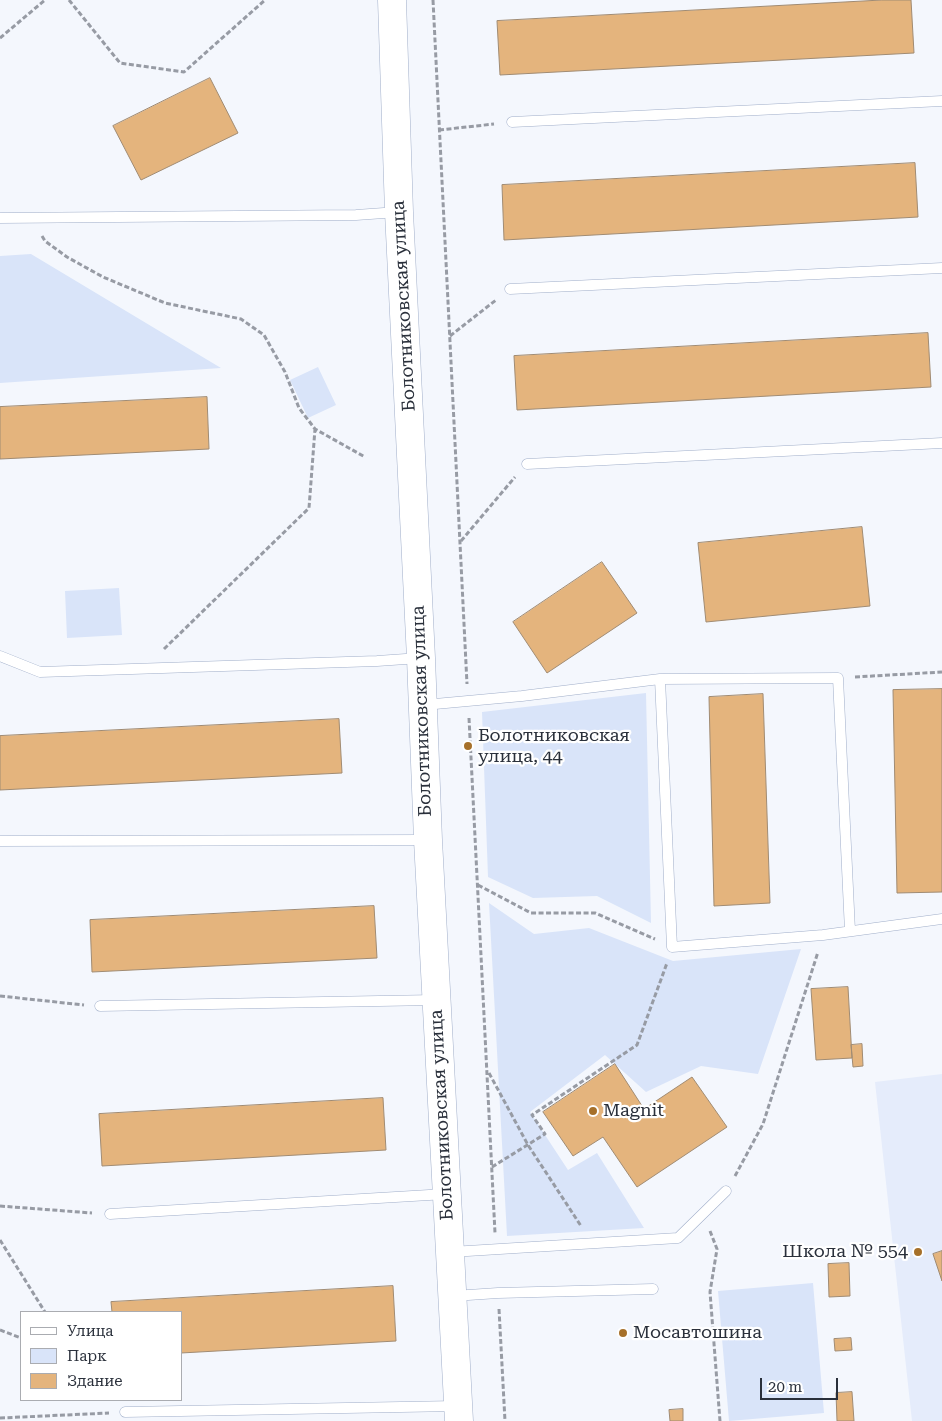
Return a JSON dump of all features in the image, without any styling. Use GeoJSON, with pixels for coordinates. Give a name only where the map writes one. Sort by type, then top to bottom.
{"type":"FeatureCollection","features":[{"type":"Feature","properties":{"kind":"street","name":"Болотниковская улица"},"geometry":{"type":"LineString","coordinates":[[392,0],[399,212],[421,658],[435,1000],[458,1413]]}},
{"type":"Feature","properties":{"kind":"lane"},"geometry":{"type":"LineString","coordinates":[[512,122],[942,101]]}},
{"type":"Feature","properties":{"kind":"lane"},"geometry":{"type":"LineString","coordinates":[[0,218],[356,215],[399,212]]}},
{"type":"Feature","properties":{"kind":"lane"},"geometry":{"type":"LineString","coordinates":[[510,289],[942,268]]}},
{"type":"Feature","properties":{"kind":"lane"},"geometry":{"type":"LineString","coordinates":[[527,464],[942,443]]}},
{"type":"Feature","properties":{"kind":"lane"},"geometry":{"type":"LineString","coordinates":[[0,656],[40,672],[421,658]]}},
{"type":"Feature","properties":{"kind":"lane"},"geometry":{"type":"LineString","coordinates":[[423,706],[660,679],[838,678],[850,931]]}},
{"type":"Feature","properties":{"kind":"lane"},"geometry":{"type":"LineString","coordinates":[[660,679],[672,946],[823,935],[942,919]]}},
{"type":"Feature","properties":{"kind":"lane"},"geometry":{"type":"LineString","coordinates":[[0,842],[428,840]]}},
{"type":"Feature","properties":{"kind":"lane"},"geometry":{"type":"LineString","coordinates":[[100,1006],[435,1000]]}},
{"type":"Feature","properties":{"kind":"lane"},"geometry":{"type":"LineString","coordinates":[[450,1252],[678,1238],[726,1191]]}},
{"type":"Feature","properties":{"kind":"lane"},"geometry":{"type":"LineString","coordinates":[[110,1214],[446,1194]]}},
{"type":"Feature","properties":{"kind":"lane"},"geometry":{"type":"LineString","coordinates":[[452,1296],[653,1289]]}},
{"type":"Feature","properties":{"kind":"lane"},"geometry":{"type":"LineString","coordinates":[[125,1412],[458,1413]]}},
{"type":"Feature","properties":{"kind":"path"},"geometry":{"type":"LineString","coordinates":[[0,38],[45,0]]}},
{"type":"Feature","properties":{"kind":"path"},"geometry":{"type":"LineString","coordinates":[[69,0],[120,63],[184,72],[265,0]]}},
{"type":"Feature","properties":{"kind":"path"},"geometry":{"type":"LineString","coordinates":[[440,130],[512,122]]}},
{"type":"Feature","properties":{"kind":"path"},"geometry":{"type":"LineString","coordinates":[[30,217],[45,241],[67,257],[103,277],[165,303],[241,319],[264,335],[284,372],[299,408],[315,429],[365,458]]}},
{"type":"Feature","properties":{"kind":"path"},"geometry":{"type":"LineString","coordinates":[[450,336],[510,289]]}},
{"type":"Feature","properties":{"kind":"path"},"geometry":{"type":"LineString","coordinates":[[145,668],[309,508],[315,429]]}},
{"type":"Feature","properties":{"kind":"path"},"geometry":{"type":"LineString","coordinates":[[460,541],[527,464]]}},
{"type":"Feature","properties":{"kind":"path"},"geometry":{"type":"LineString","coordinates":[[838,678],[942,672]]}},
{"type":"Feature","properties":{"kind":"path"},"geometry":{"type":"LineString","coordinates":[[478,884],[531,912],[595,913],[672,946],[637,1045],[532,1115],[545,1134],[492,1167]]}},
{"type":"Feature","properties":{"kind":"path"},"geometry":{"type":"LineString","coordinates":[[726,1191],[763,1124],[823,935]]}},
{"type":"Feature","properties":{"kind":"path"},"geometry":{"type":"LineString","coordinates":[[0,996],[100,1006]]}},
{"type":"Feature","properties":{"kind":"path"},"geometry":{"type":"LineString","coordinates":[[487,1070],[528,1145],[592,1243]]}},
{"type":"Feature","properties":{"kind":"path"},"geometry":{"type":"LineString","coordinates":[[0,1206],[110,1214]]}},
{"type":"Feature","properties":{"kind":"path"},"geometry":{"type":"LineString","coordinates":[[703,1214],[717,1249],[710,1292],[720,1421]]}},
{"type":"Feature","properties":{"kind":"path"},"geometry":{"type":"LineString","coordinates":[[0,1240],[44,1311]]}},
{"type":"Feature","properties":{"kind":"path"},"geometry":{"type":"LineString","coordinates":[[0,1330],[20,1338]]}},
{"type":"Feature","properties":{"kind":"path"},"geometry":{"type":"LineString","coordinates":[[0,1418],[125,1412]]}},
{"type":"Feature","properties":{"kind":"shaded area","name":"Школа № 554"},"geometry":{"type":"Polygon","coordinates":[[[942,1074],[942,1421],[912,1421],[875,1082],[942,1074]]]}},
{"type":"Feature","properties":{"kind":"green space"},"geometry":{"type":"Polygon","coordinates":[[[31,254],[221,368],[0,383],[0,256],[31,254]]]}},
{"type":"Feature","properties":{"kind":"green space"},"geometry":{"type":"Polygon","coordinates":[[[318,367],[336,405],[308,418],[290,380],[318,367]]]}},
{"type":"Feature","properties":{"kind":"green space"},"geometry":{"type":"Polygon","coordinates":[[[119,588],[122,635],[67,638],[65,591],[119,588]]]}},
{"type":"Feature","properties":{"kind":"green space"},"geometry":{"type":"Polygon","coordinates":[[[646,693],[651,923],[597,896],[533,898],[488,877],[482,712],[646,693]]]}},
{"type":"Feature","properties":{"kind":"green space"},"geometry":{"type":"Polygon","coordinates":[[[489,903],[534,934],[589,928],[673,961],[801,949],[758,1074],[701,1066],[646,1092],[605,1055],[530,1112],[568,1170],[597,1153],[644,1228],[507,1236],[489,903]]]}},
{"type":"Feature","properties":{"kind":"green space"},"geometry":{"type":"Polygon","coordinates":[[[813,1283],[824,1413],[729,1421],[718,1291],[813,1283]]]}},
{"type":"Feature","properties":{"kind":"building"},"geometry":{"type":"Polygon","coordinates":[[[911,0],[914,53],[500,75],[497,21],[911,0]]]}},
{"type":"Feature","properties":{"kind":"building"},"geometry":{"type":"Polygon","coordinates":[[[210,78],[238,133],[141,180],[113,126],[210,78]]]}},
{"type":"Feature","properties":{"kind":"building"},"geometry":{"type":"Polygon","coordinates":[[[915,163],[918,217],[504,240],[502,185],[915,163]]]}},
{"type":"Feature","properties":{"kind":"building"},"geometry":{"type":"Polygon","coordinates":[[[928,333],[931,387],[517,410],[514,356],[928,333]]]}},
{"type":"Feature","properties":{"kind":"building"},"geometry":{"type":"Polygon","coordinates":[[[207,397],[209,449],[0,459],[0,407],[207,397]]]}},
{"type":"Feature","properties":{"kind":"building"},"geometry":{"type":"Polygon","coordinates":[[[862,527],[870,606],[706,622],[698,543],[862,527]]]}},
{"type":"Feature","properties":{"kind":"building"},"geometry":{"type":"Polygon","coordinates":[[[602,562],[637,613],[547,673],[513,622],[602,562]]]}},
{"type":"Feature","properties":{"kind":"building"},"geometry":{"type":"Polygon","coordinates":[[[942,689],[942,892],[897,893],[893,690],[942,689]]]}},
{"type":"Feature","properties":{"kind":"building"},"geometry":{"type":"Polygon","coordinates":[[[763,694],[770,903],[714,906],[709,697],[763,694]]]}},
{"type":"Feature","properties":{"kind":"building"},"geometry":{"type":"Polygon","coordinates":[[[339,719],[342,773],[0,790],[0,736],[339,719]]]}},
{"type":"Feature","properties":{"kind":"building"},"geometry":{"type":"Polygon","coordinates":[[[374,906],[377,958],[92,972],[90,920],[374,906]]]}},
{"type":"Feature","properties":{"kind":"building"},"geometry":{"type":"Polygon","coordinates":[[[848,987],[852,1058],[816,1060],[811,989],[848,987]]]}},
{"type":"Feature","properties":{"kind":"building"},"geometry":{"type":"Polygon","coordinates":[[[862,1044],[863,1066],[853,1067],[851,1045],[862,1044]]]}},
{"type":"Feature","properties":{"kind":"building"},"geometry":{"type":"Polygon","coordinates":[[[615,1064],[644,1109],[692,1077],[727,1127],[637,1187],[603,1137],[573,1156],[543,1112],[615,1064]]]}},
{"type":"Feature","properties":{"kind":"building"},"geometry":{"type":"Polygon","coordinates":[[[383,1098],[386,1150],[102,1166],[99,1114],[383,1098]]]}},
{"type":"Feature","properties":{"kind":"building"},"geometry":{"type":"Polygon","coordinates":[[[942,1251],[942,1281],[933,1254],[942,1251]]]}},
{"type":"Feature","properties":{"kind":"building"},"geometry":{"type":"Polygon","coordinates":[[[849,1263],[850,1296],[829,1297],[828,1264],[849,1263]]]}},
{"type":"Feature","properties":{"kind":"building"},"geometry":{"type":"Polygon","coordinates":[[[393,1286],[396,1341],[182,1353],[182,1311],[112,1311],[111,1302],[393,1286]]]}},
{"type":"Feature","properties":{"kind":"building"},"geometry":{"type":"Polygon","coordinates":[[[851,1338],[852,1350],[835,1351],[834,1339],[851,1338]]]}},
{"type":"Feature","properties":{"kind":"building"},"geometry":{"type":"Polygon","coordinates":[[[852,1392],[854,1421],[837,1421],[836,1393],[852,1392]]]}},
{"type":"Feature","properties":{"kind":"building"},"geometry":{"type":"Polygon","coordinates":[[[683,1409],[683,1421],[670,1421],[669,1410],[683,1409]]]}},
{"type":"Feature","properties":{"kind":"place","name":"Болотниковская улица, 44"},"geometry":{"type":"Point","coordinates":[468,746]}},
{"type":"Feature","properties":{"kind":"place","name":"Magnit"},"geometry":{"type":"Point","coordinates":[593,1111]}},
{"type":"Feature","properties":{"kind":"place","name":"Школа № 554"},"geometry":{"type":"Point","coordinates":[918,1252]}},
{"type":"Feature","properties":{"kind":"place","name":"Мосавтошина"},"geometry":{"type":"Point","coordinates":[623,1333]}}]}
